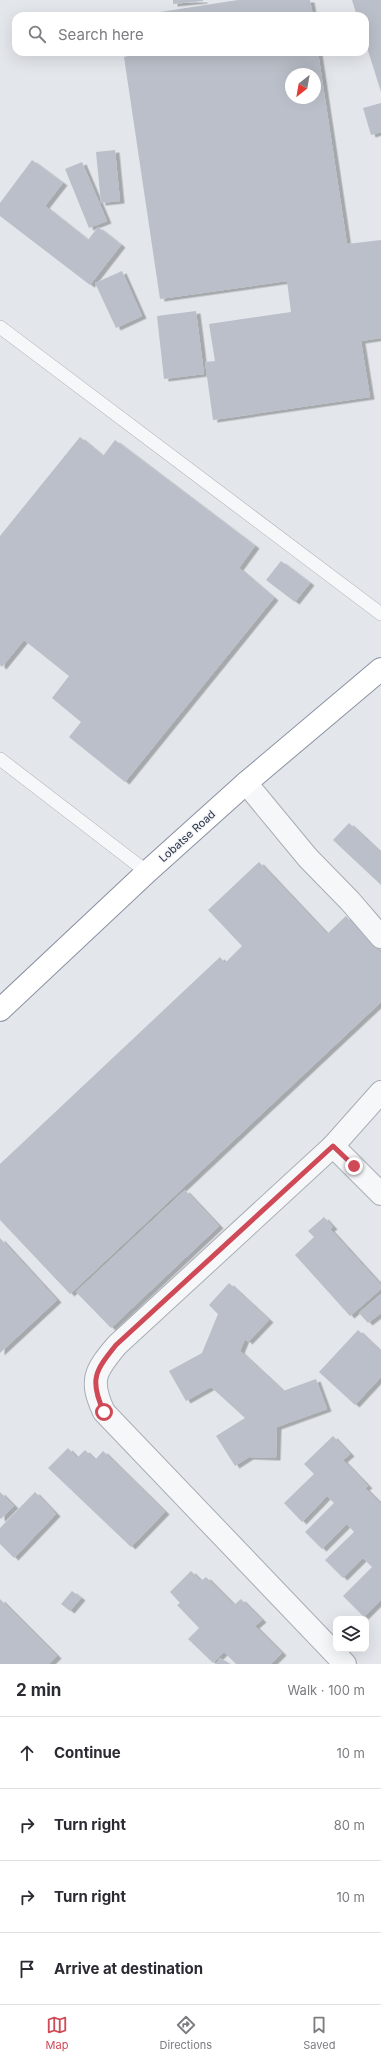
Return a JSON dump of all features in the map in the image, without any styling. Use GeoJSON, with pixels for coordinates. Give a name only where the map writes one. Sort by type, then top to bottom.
{"type":"FeatureCollection","features":[{"type":"Feature","properties":{"kind":"highway","name":"Lobatse Road"},"geometry":{"type":"LineString","coordinates":[[0,1010],[147,872],[246,783],[381,668]]}},
{"type":"Feature","properties":{"kind":"street"},"geometry":{"type":"LineString","coordinates":[[246,783],[308,858],[381,937]]}},
{"type":"Feature","properties":{"kind":"street"},"geometry":{"type":"LineString","coordinates":[[345,1664],[104,1412],[96,1394],[95,1378],[104,1360],[116,1345],[333,1146],[381,1092]]}},
{"type":"Feature","properties":{"kind":"street"},"geometry":{"type":"LineString","coordinates":[[333,1146],[381,1194]]}},
{"type":"Feature","properties":{"kind":"lane"},"geometry":{"type":"LineString","coordinates":[[0,327],[381,614]]}},
{"type":"Feature","properties":{"kind":"lane"},"geometry":{"type":"LineString","coordinates":[[0,759],[147,872]]}},
{"type":"Feature","properties":{"kind":"building"},"geometry":{"type":"Polygon","coordinates":[[[173,0],[203,0],[203,1],[173,4],[173,0]]]}},
{"type":"Feature","properties":{"kind":"building"},"geometry":{"type":"Polygon","coordinates":[[[238,0],[310,0],[312,12],[160,12],[238,0]]]}},
{"type":"Feature","properties":{"kind":"building"},"geometry":{"type":"Polygon","coordinates":[[[352,0],[381,0],[381,92],[369,54],[369,12],[356,12],[352,0]]]}},
{"type":"Feature","properties":{"kind":"building"},"geometry":{"type":"Polygon","coordinates":[[[319,56],[320,68],[285,68],[285,104],[321,104],[321,72],[347,244],[381,240],[381,338],[361,341],[370,397],[213,420],[205,362],[215,361],[209,324],[291,312],[287,281],[160,299],[124,57],[319,56]]]}},
{"type":"Feature","properties":{"kind":"building"},"geometry":{"type":"Polygon","coordinates":[[[381,103],[381,132],[371,135],[363,108],[381,103]]]}},
{"type":"Feature","properties":{"kind":"building"},"geometry":{"type":"Polygon","coordinates":[[[115,150],[120,201],[101,203],[96,152],[115,150]]]}},
{"type":"Feature","properties":{"kind":"building"},"geometry":{"type":"Polygon","coordinates":[[[32,160],[63,183],[45,206],[88,240],[98,227],[121,245],[90,285],[0,216],[0,203],[32,160]]]}},
{"type":"Feature","properties":{"kind":"building"},"geometry":{"type":"Polygon","coordinates":[[[82,162],[107,221],[89,228],[65,169],[82,162]]]}},
{"type":"Feature","properties":{"kind":"building"},"geometry":{"type":"Polygon","coordinates":[[[122,271],[142,316],[116,328],[95,283],[122,271]]]}},
{"type":"Feature","properties":{"kind":"building"},"geometry":{"type":"Polygon","coordinates":[[[196,311],[204,374],[164,379],[157,316],[196,311]]]}},
{"type":"Feature","properties":{"kind":"building"},"geometry":{"type":"Polygon","coordinates":[[[80,437],[103,456],[115,440],[255,546],[239,568],[274,598],[125,782],[69,737],[81,722],[52,698],[69,676],[24,640],[2,667],[0,665],[0,536],[80,437]]]}},
{"type":"Feature","properties":{"kind":"building"},"geometry":{"type":"Polygon","coordinates":[[[281,561],[310,583],[295,602],[266,580],[281,561]]]}},
{"type":"Feature","properties":{"kind":"building"},"geometry":{"type":"Polygon","coordinates":[[[349,823],[381,853],[381,885],[333,840],[349,823]]]}},
{"type":"Feature","properties":{"kind":"building"},"geometry":{"type":"Polygon","coordinates":[[[259,862],[327,934],[346,916],[381,953],[381,1002],[70,1294],[0,1220],[0,1164],[220,957],[225,963],[242,946],[208,910],[259,862]]]}},
{"type":"Feature","properties":{"kind":"building"},"geometry":{"type":"Polygon","coordinates":[[[185,1190],[219,1226],[111,1328],[76,1292],[185,1190]]]}},
{"type":"Feature","properties":{"kind":"building"},"geometry":{"type":"Polygon","coordinates":[[[324,1217],[333,1227],[330,1229],[381,1285],[381,1289],[350,1316],[295,1255],[314,1237],[308,1231],[324,1217]]]}},
{"type":"Feature","properties":{"kind":"building"},"geometry":{"type":"Polygon","coordinates":[[[0,1238],[57,1300],[0,1353],[0,1238]]]}},
{"type":"Feature","properties":{"kind":"building"},"geometry":{"type":"Polygon","coordinates":[[[229,1283],[269,1320],[248,1342],[245,1339],[240,1351],[283,1391],[316,1379],[327,1409],[277,1427],[276,1458],[249,1457],[235,1466],[216,1436],[245,1418],[211,1387],[186,1401],[169,1371],[202,1353],[218,1314],[209,1305],[229,1283]]]}},
{"type":"Feature","properties":{"kind":"building"},"geometry":{"type":"Polygon","coordinates":[[[381,1294],[381,1313],[368,1323],[359,1313],[381,1294]]]}},
{"type":"Feature","properties":{"kind":"building"},"geometry":{"type":"Polygon","coordinates":[[[358,1330],[381,1352],[381,1377],[355,1405],[319,1372],[358,1330]]]}},
{"type":"Feature","properties":{"kind":"building"},"geometry":{"type":"Polygon","coordinates":[[[333,1436],[350,1454],[343,1460],[368,1486],[365,1488],[381,1504],[381,1600],[365,1616],[363,1616],[343,1596],[372,1567],[363,1558],[343,1578],[325,1560],[354,1532],[347,1524],[322,1549],[305,1532],[334,1503],[327,1496],[302,1522],[284,1503],[314,1474],[304,1464],[333,1436]]]}},
{"type":"Feature","properties":{"kind":"building"},"geometry":{"type":"Polygon","coordinates":[[[68,1448],[77,1458],[85,1450],[95,1460],[103,1451],[165,1512],[131,1547],[48,1468],[68,1448]]]}},
{"type":"Feature","properties":{"kind":"building"},"geometry":{"type":"Polygon","coordinates":[[[0,1492],[14,1506],[1,1519],[0,1518],[0,1492]]]}},
{"type":"Feature","properties":{"kind":"building"},"geometry":{"type":"Polygon","coordinates":[[[35,1492],[56,1514],[14,1558],[0,1544],[0,1528],[35,1492]]]}},
{"type":"Feature","properties":{"kind":"building"},"geometry":{"type":"Polygon","coordinates":[[[191,1571],[201,1581],[206,1577],[234,1605],[241,1599],[262,1620],[255,1626],[282,1653],[271,1664],[236,1664],[224,1652],[213,1663],[188,1639],[199,1628],[177,1605],[180,1603],[170,1592],[191,1571]]]}},
{"type":"Feature","properties":{"kind":"building"},"geometry":{"type":"Polygon","coordinates":[[[72,1591],[81,1598],[70,1611],[61,1604],[72,1591]]]}},
{"type":"Feature","properties":{"kind":"building"},"geometry":{"type":"Polygon","coordinates":[[[0,1599],[57,1656],[49,1664],[0,1664],[0,1599]]]}},
{"type":"Feature","properties":{"kind":"building"},"geometry":{"type":"Polygon","coordinates":[[[220,1658],[230,1664],[216,1664],[220,1658]]]}},
{"type":"Feature","properties":{"kind":"route"},"geometry":{"type":"LineString","coordinates":[[104,1412],[96,1394],[95,1378],[104,1360],[116,1345],[333,1146],[354,1166]]}}]}
